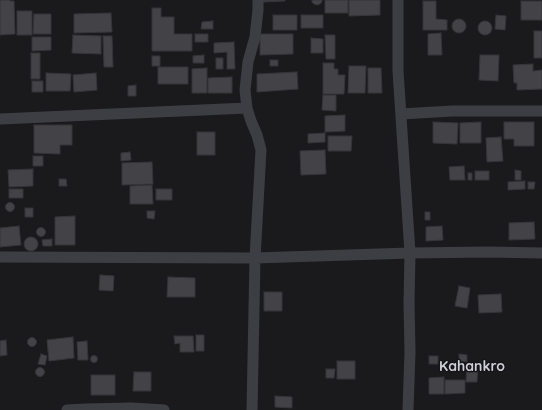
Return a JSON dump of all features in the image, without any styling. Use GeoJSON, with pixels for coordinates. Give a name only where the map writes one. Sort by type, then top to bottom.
{"type":"FeatureCollection","features":[{"type":"Feature","properties":{"kind":"street"},"geometry":{"type":"LineString","coordinates":[[252,410],[254,258],[261,150],[247,108],[245,90],[248,62],[255,37],[258,0]]}},
{"type":"Feature","properties":{"kind":"street"},"geometry":{"type":"LineString","coordinates":[[398,0],[398,71],[410,253],[410,352],[408,410]]}},
{"type":"Feature","properties":{"kind":"street"},"geometry":{"type":"LineString","coordinates":[[0,119],[247,108]]}},
{"type":"Feature","properties":{"kind":"street"},"geometry":{"type":"LineString","coordinates":[[401,114],[452,111],[542,111]]}},
{"type":"Feature","properties":{"kind":"street"},"geometry":{"type":"LineString","coordinates":[[0,257],[254,258],[410,253],[542,253]]}},
{"type":"Feature","properties":{"kind":"street"},"geometry":{"type":"LineString","coordinates":[[67,410],[131,408],[164,410]]}},
{"type":"Feature","properties":{"kind":"building"},"geometry":{"type":"Polygon","coordinates":[[[0,0],[14,1],[15,34],[0,35],[0,0]]]}},
{"type":"Feature","properties":{"kind":"building"},"geometry":{"type":"Polygon","coordinates":[[[263,0],[285,0],[285,1],[263,2],[263,0]]]}},
{"type":"Feature","properties":{"kind":"building"},"geometry":{"type":"Polygon","coordinates":[[[312,0],[322,1],[318,5],[314,4],[312,0]]]}},
{"type":"Feature","properties":{"kind":"building"},"geometry":{"type":"Polygon","coordinates":[[[325,0],[348,0],[348,13],[325,13],[325,0]]]}},
{"type":"Feature","properties":{"kind":"building"},"geometry":{"type":"Polygon","coordinates":[[[349,0],[380,0],[380,15],[349,16],[349,0]]]}},
{"type":"Feature","properties":{"kind":"building"},"geometry":{"type":"Polygon","coordinates":[[[423,1],[436,1],[436,19],[447,20],[447,30],[423,30],[423,1]]]}},
{"type":"Feature","properties":{"kind":"building"},"geometry":{"type":"Polygon","coordinates":[[[521,1],[542,1],[542,20],[521,20],[521,1]]]}},
{"type":"Feature","properties":{"kind":"building"},"geometry":{"type":"Polygon","coordinates":[[[152,8],[161,8],[161,17],[174,17],[174,34],[192,34],[192,51],[152,51],[152,8]]]}},
{"type":"Feature","properties":{"kind":"building"},"geometry":{"type":"Polygon","coordinates":[[[17,11],[32,11],[32,35],[17,35],[17,11]]]}},
{"type":"Feature","properties":{"kind":"building"},"geometry":{"type":"Polygon","coordinates":[[[111,13],[112,32],[74,33],[74,14],[111,13]]]}},
{"type":"Feature","properties":{"kind":"building"},"geometry":{"type":"Polygon","coordinates":[[[34,14],[51,14],[51,34],[33,34],[34,14]]]}},
{"type":"Feature","properties":{"kind":"building"},"geometry":{"type":"Polygon","coordinates":[[[273,15],[297,15],[297,30],[273,30],[273,15]]]}},
{"type":"Feature","properties":{"kind":"building"},"geometry":{"type":"Polygon","coordinates":[[[301,15],[323,15],[323,28],[301,28],[301,15]]]}},
{"type":"Feature","properties":{"kind":"building"},"geometry":{"type":"Polygon","coordinates":[[[496,15],[506,16],[505,30],[495,29],[496,15]]]}},
{"type":"Feature","properties":{"kind":"building"},"geometry":{"type":"Polygon","coordinates":[[[459,19],[464,21],[466,26],[464,31],[459,33],[454,31],[452,26],[454,21],[459,19]]]}},
{"type":"Feature","properties":{"kind":"building"},"geometry":{"type":"Polygon","coordinates":[[[213,21],[213,29],[201,29],[202,22],[213,21]]]}},
{"type":"Feature","properties":{"kind":"building"},"geometry":{"type":"Polygon","coordinates":[[[482,21],[488,21],[492,25],[492,31],[488,35],[482,35],[478,31],[478,25],[482,21]]]}},
{"type":"Feature","properties":{"kind":"building"},"geometry":{"type":"Polygon","coordinates":[[[534,31],[542,31],[542,58],[534,58],[534,31]]]}},
{"type":"Feature","properties":{"kind":"building"},"geometry":{"type":"Polygon","coordinates":[[[441,33],[442,55],[428,55],[428,34],[441,33]]]}},
{"type":"Feature","properties":{"kind":"building"},"geometry":{"type":"Polygon","coordinates":[[[195,34],[208,34],[208,42],[195,42],[195,34]]]}},
{"type":"Feature","properties":{"kind":"building"},"geometry":{"type":"Polygon","coordinates":[[[260,34],[293,34],[293,54],[260,55],[260,34]]]}},
{"type":"Feature","properties":{"kind":"building"},"geometry":{"type":"Polygon","coordinates":[[[73,35],[101,36],[101,54],[72,53],[73,35]]]}},
{"type":"Feature","properties":{"kind":"building"},"geometry":{"type":"Polygon","coordinates":[[[325,35],[335,35],[335,59],[326,59],[325,35]]]}},
{"type":"Feature","properties":{"kind":"building"},"geometry":{"type":"Polygon","coordinates":[[[103,36],[112,36],[113,67],[104,67],[103,36]]]}},
{"type":"Feature","properties":{"kind":"building"},"geometry":{"type":"Polygon","coordinates":[[[32,37],[51,37],[51,50],[32,51],[32,37]]]}},
{"type":"Feature","properties":{"kind":"building"},"geometry":{"type":"Polygon","coordinates":[[[311,38],[323,39],[323,53],[311,53],[311,38]]]}},
{"type":"Feature","properties":{"kind":"building"},"geometry":{"type":"Polygon","coordinates":[[[234,42],[235,69],[227,69],[227,52],[214,53],[214,43],[234,42]]]}},
{"type":"Feature","properties":{"kind":"building"},"geometry":{"type":"Polygon","coordinates":[[[31,53],[40,53],[40,79],[31,79],[31,53]]]}},
{"type":"Feature","properties":{"kind":"building"},"geometry":{"type":"Polygon","coordinates":[[[204,55],[204,63],[193,63],[193,56],[204,55]]]}},
{"type":"Feature","properties":{"kind":"building"},"geometry":{"type":"Polygon","coordinates":[[[480,55],[499,55],[498,81],[479,80],[480,55]]]}},
{"type":"Feature","properties":{"kind":"building"},"geometry":{"type":"Polygon","coordinates":[[[152,56],[160,56],[160,66],[152,66],[152,56]]]}},
{"type":"Feature","properties":{"kind":"building"},"geometry":{"type":"Polygon","coordinates":[[[216,58],[223,58],[223,69],[216,69],[216,58]]]}},
{"type":"Feature","properties":{"kind":"building"},"geometry":{"type":"Polygon","coordinates":[[[270,60],[278,60],[278,66],[270,66],[270,60]]]}},
{"type":"Feature","properties":{"kind":"building"},"geometry":{"type":"Polygon","coordinates":[[[323,63],[334,63],[334,69],[338,69],[338,75],[345,75],[344,94],[323,94],[323,63]]]}},
{"type":"Feature","properties":{"kind":"building"},"geometry":{"type":"Polygon","coordinates":[[[533,64],[533,71],[542,70],[542,89],[517,90],[517,83],[514,83],[513,65],[533,64]]]}},
{"type":"Feature","properties":{"kind":"building"},"geometry":{"type":"Polygon","coordinates":[[[349,66],[366,66],[365,93],[348,93],[349,66]]]}},
{"type":"Feature","properties":{"kind":"building"},"geometry":{"type":"Polygon","coordinates":[[[158,67],[188,67],[188,84],[158,84],[158,67]]]}},
{"type":"Feature","properties":{"kind":"building"},"geometry":{"type":"Polygon","coordinates":[[[207,68],[207,93],[192,93],[192,69],[207,68]]]}},
{"type":"Feature","properties":{"kind":"building"},"geometry":{"type":"Polygon","coordinates":[[[368,68],[381,68],[382,93],[368,93],[368,68]]]}},
{"type":"Feature","properties":{"kind":"building"},"geometry":{"type":"Polygon","coordinates":[[[297,72],[298,89],[257,92],[257,74],[297,72]]]}},
{"type":"Feature","properties":{"kind":"building"},"geometry":{"type":"Polygon","coordinates":[[[46,73],[71,74],[70,91],[46,91],[46,73]]]}},
{"type":"Feature","properties":{"kind":"building"},"geometry":{"type":"Polygon","coordinates":[[[96,73],[97,90],[74,92],[73,75],[96,73]]]}},
{"type":"Feature","properties":{"kind":"building"},"geometry":{"type":"Polygon","coordinates":[[[232,77],[232,93],[208,93],[208,78],[232,77]]]}},
{"type":"Feature","properties":{"kind":"building"},"geometry":{"type":"Polygon","coordinates":[[[32,81],[43,81],[43,92],[32,92],[32,81]]]}},
{"type":"Feature","properties":{"kind":"building"},"geometry":{"type":"Polygon","coordinates":[[[136,85],[136,96],[128,96],[128,86],[136,85]]]}},
{"type":"Feature","properties":{"kind":"building"},"geometry":{"type":"Polygon","coordinates":[[[323,95],[336,95],[336,111],[322,110],[323,95]]]}},
{"type":"Feature","properties":{"kind":"building"},"geometry":{"type":"Polygon","coordinates":[[[345,115],[345,131],[325,132],[325,116],[345,115]]]}},
{"type":"Feature","properties":{"kind":"building"},"geometry":{"type":"Polygon","coordinates":[[[433,122],[458,123],[457,144],[433,143],[433,122]]]}},
{"type":"Feature","properties":{"kind":"building"},"geometry":{"type":"Polygon","coordinates":[[[481,122],[481,143],[460,143],[460,123],[481,122]]]}},
{"type":"Feature","properties":{"kind":"building"},"geometry":{"type":"Polygon","coordinates":[[[504,122],[534,122],[534,146],[514,146],[514,139],[504,139],[504,122]]]}},
{"type":"Feature","properties":{"kind":"building"},"geometry":{"type":"Polygon","coordinates":[[[34,125],[72,125],[72,145],[60,145],[60,154],[34,153],[34,125]]]}},
{"type":"Feature","properties":{"kind":"building"},"geometry":{"type":"Polygon","coordinates":[[[197,132],[215,132],[215,155],[197,155],[197,132]]]}},
{"type":"Feature","properties":{"kind":"building"},"geometry":{"type":"Polygon","coordinates":[[[325,133],[325,142],[308,143],[308,134],[325,133]]]}},
{"type":"Feature","properties":{"kind":"building"},"geometry":{"type":"Polygon","coordinates":[[[328,136],[352,136],[351,151],[328,151],[328,136]]]}},
{"type":"Feature","properties":{"kind":"building"},"geometry":{"type":"Polygon","coordinates":[[[501,137],[503,161],[487,162],[486,138],[501,137]]]}},
{"type":"Feature","properties":{"kind":"building"},"geometry":{"type":"Polygon","coordinates":[[[325,150],[326,174],[301,175],[300,151],[325,150]]]}},
{"type":"Feature","properties":{"kind":"building"},"geometry":{"type":"Polygon","coordinates":[[[130,152],[131,160],[121,161],[121,153],[130,152]]]}},
{"type":"Feature","properties":{"kind":"building"},"geometry":{"type":"Polygon","coordinates":[[[33,156],[43,156],[43,166],[33,166],[33,156]]]}},
{"type":"Feature","properties":{"kind":"building"},"geometry":{"type":"Polygon","coordinates":[[[152,162],[153,184],[122,185],[122,163],[152,162]]]}},
{"type":"Feature","properties":{"kind":"building"},"geometry":{"type":"Polygon","coordinates":[[[464,166],[465,180],[450,180],[449,167],[464,166]]]}},
{"type":"Feature","properties":{"kind":"building"},"geometry":{"type":"Polygon","coordinates":[[[33,169],[33,186],[9,187],[8,170],[33,169]]]}},
{"type":"Feature","properties":{"kind":"building"},"geometry":{"type":"Polygon","coordinates":[[[515,170],[521,171],[521,180],[515,180],[515,170]]]}},
{"type":"Feature","properties":{"kind":"building"},"geometry":{"type":"Polygon","coordinates":[[[475,171],[489,171],[489,180],[475,180],[475,171]]]}},
{"type":"Feature","properties":{"kind":"building"},"geometry":{"type":"Polygon","coordinates":[[[468,173],[472,173],[472,180],[468,180],[468,173]]]}},
{"type":"Feature","properties":{"kind":"building"},"geometry":{"type":"Polygon","coordinates":[[[59,179],[66,179],[67,186],[59,186],[59,179]]]}},
{"type":"Feature","properties":{"kind":"building"},"geometry":{"type":"Polygon","coordinates":[[[525,181],[525,189],[508,190],[508,182],[525,181]]]}},
{"type":"Feature","properties":{"kind":"building"},"geometry":{"type":"Polygon","coordinates":[[[528,182],[535,182],[534,189],[528,189],[528,182]]]}},
{"type":"Feature","properties":{"kind":"building"},"geometry":{"type":"Polygon","coordinates":[[[152,185],[153,204],[130,204],[130,186],[152,185]]]}},
{"type":"Feature","properties":{"kind":"building"},"geometry":{"type":"Polygon","coordinates":[[[9,189],[23,189],[23,198],[9,198],[9,189]]]}},
{"type":"Feature","properties":{"kind":"building"},"geometry":{"type":"Polygon","coordinates":[[[156,189],[172,189],[172,200],[156,200],[156,189]]]}},
{"type":"Feature","properties":{"kind":"building"},"geometry":{"type":"Polygon","coordinates":[[[8,203],[12,203],[14,207],[12,211],[8,211],[6,209],[6,205],[8,203]]]}},
{"type":"Feature","properties":{"kind":"building"},"geometry":{"type":"Polygon","coordinates":[[[25,208],[33,208],[33,217],[25,217],[25,208]]]}},
{"type":"Feature","properties":{"kind":"building"},"geometry":{"type":"Polygon","coordinates":[[[147,211],[155,211],[154,219],[147,218],[147,211]]]}},
{"type":"Feature","properties":{"kind":"building"},"geometry":{"type":"Polygon","coordinates":[[[425,212],[430,212],[430,220],[425,220],[425,212]]]}},
{"type":"Feature","properties":{"kind":"building"},"geometry":{"type":"Polygon","coordinates":[[[75,216],[75,245],[55,245],[55,217],[75,216]]]}},
{"type":"Feature","properties":{"kind":"building"},"geometry":{"type":"Polygon","coordinates":[[[534,222],[535,239],[509,240],[509,223],[534,222]]]}},
{"type":"Feature","properties":{"kind":"building"},"geometry":{"type":"Polygon","coordinates":[[[19,226],[21,245],[0,247],[0,228],[19,226]]]}},
{"type":"Feature","properties":{"kind":"building"},"geometry":{"type":"Polygon","coordinates":[[[442,226],[443,240],[426,241],[426,227],[442,226]]]}},
{"type":"Feature","properties":{"kind":"building"},"geometry":{"type":"Polygon","coordinates":[[[41,227],[46,232],[41,237],[36,232],[41,227]]]}},
{"type":"Feature","properties":{"kind":"building"},"geometry":{"type":"Polygon","coordinates":[[[31,237],[36,239],[38,244],[36,249],[31,251],[26,249],[24,244],[26,239],[31,237]]]}},
{"type":"Feature","properties":{"kind":"building"},"geometry":{"type":"Polygon","coordinates":[[[52,239],[52,246],[43,246],[42,240],[52,239]]]}},
{"type":"Feature","properties":{"kind":"building"},"geometry":{"type":"Polygon","coordinates":[[[100,275],[114,276],[113,291],[99,290],[100,275]]]}},
{"type":"Feature","properties":{"kind":"building"},"geometry":{"type":"Polygon","coordinates":[[[168,277],[195,278],[195,297],[167,297],[168,277]]]}},
{"type":"Feature","properties":{"kind":"building"},"geometry":{"type":"Polygon","coordinates":[[[459,286],[470,288],[467,308],[455,306],[459,286]]]}},
{"type":"Feature","properties":{"kind":"building"},"geometry":{"type":"Polygon","coordinates":[[[264,292],[282,292],[282,311],[264,311],[264,292]]]}},
{"type":"Feature","properties":{"kind":"building"},"geometry":{"type":"Polygon","coordinates":[[[501,294],[502,312],[479,313],[478,295],[501,294]]]}},
{"type":"Feature","properties":{"kind":"building"},"geometry":{"type":"Polygon","coordinates":[[[196,335],[204,335],[204,351],[196,351],[196,335]]]}},
{"type":"Feature","properties":{"kind":"building"},"geometry":{"type":"Polygon","coordinates":[[[174,336],[193,336],[194,352],[180,352],[180,343],[175,344],[174,336]]]}},
{"type":"Feature","properties":{"kind":"building"},"geometry":{"type":"Polygon","coordinates":[[[73,337],[74,358],[49,361],[47,340],[73,337]]]}},
{"type":"Feature","properties":{"kind":"building"},"geometry":{"type":"Polygon","coordinates":[[[30,338],[34,338],[36,342],[34,346],[30,346],[28,344],[28,340],[30,338]]]}},
{"type":"Feature","properties":{"kind":"building"},"geometry":{"type":"Polygon","coordinates":[[[6,340],[7,355],[0,356],[0,341],[6,340]]]}},
{"type":"Feature","properties":{"kind":"building"},"geometry":{"type":"Polygon","coordinates":[[[87,341],[88,360],[78,360],[77,342],[87,341]]]}},
{"type":"Feature","properties":{"kind":"building"},"geometry":{"type":"Polygon","coordinates":[[[41,354],[47,356],[45,365],[38,364],[41,354]]]}},
{"type":"Feature","properties":{"kind":"building"},"geometry":{"type":"Polygon","coordinates":[[[459,354],[467,355],[467,362],[459,361],[459,354]]]}},
{"type":"Feature","properties":{"kind":"building"},"geometry":{"type":"Polygon","coordinates":[[[94,355],[97,356],[97,362],[94,363],[91,362],[90,359],[91,356],[94,355]]]}},
{"type":"Feature","properties":{"kind":"building"},"geometry":{"type":"Polygon","coordinates":[[[429,356],[438,356],[438,364],[429,364],[429,356]]]}},
{"type":"Feature","properties":{"kind":"building"},"geometry":{"type":"Polygon","coordinates":[[[337,361],[355,361],[355,379],[337,379],[337,361]]]}},
{"type":"Feature","properties":{"kind":"building"},"geometry":{"type":"Polygon","coordinates":[[[467,364],[478,364],[477,382],[466,382],[467,364]]]}},
{"type":"Feature","properties":{"kind":"building"},"geometry":{"type":"Polygon","coordinates":[[[40,367],[45,372],[40,377],[35,372],[40,367]]]}},
{"type":"Feature","properties":{"kind":"building"},"geometry":{"type":"Polygon","coordinates":[[[326,369],[335,369],[334,378],[326,378],[326,369]]]}},
{"type":"Feature","properties":{"kind":"building"},"geometry":{"type":"Polygon","coordinates":[[[134,372],[151,372],[151,391],[133,391],[134,372]]]}},
{"type":"Feature","properties":{"kind":"building"},"geometry":{"type":"Polygon","coordinates":[[[91,375],[115,375],[115,395],[91,395],[91,375]]]}},
{"type":"Feature","properties":{"kind":"building"},"geometry":{"type":"Polygon","coordinates":[[[444,377],[444,394],[429,394],[429,378],[444,377]]]}},
{"type":"Feature","properties":{"kind":"building"},"geometry":{"type":"Polygon","coordinates":[[[445,380],[465,380],[465,393],[445,394],[445,380]]]}},
{"type":"Feature","properties":{"kind":"building"},"geometry":{"type":"Polygon","coordinates":[[[275,396],[292,397],[292,408],[275,407],[275,396]]]}},
{"type":"Feature","properties":{"kind":"district","name":"Kahankro"},"geometry":{"type":"Point","coordinates":[472,367]}}]}
